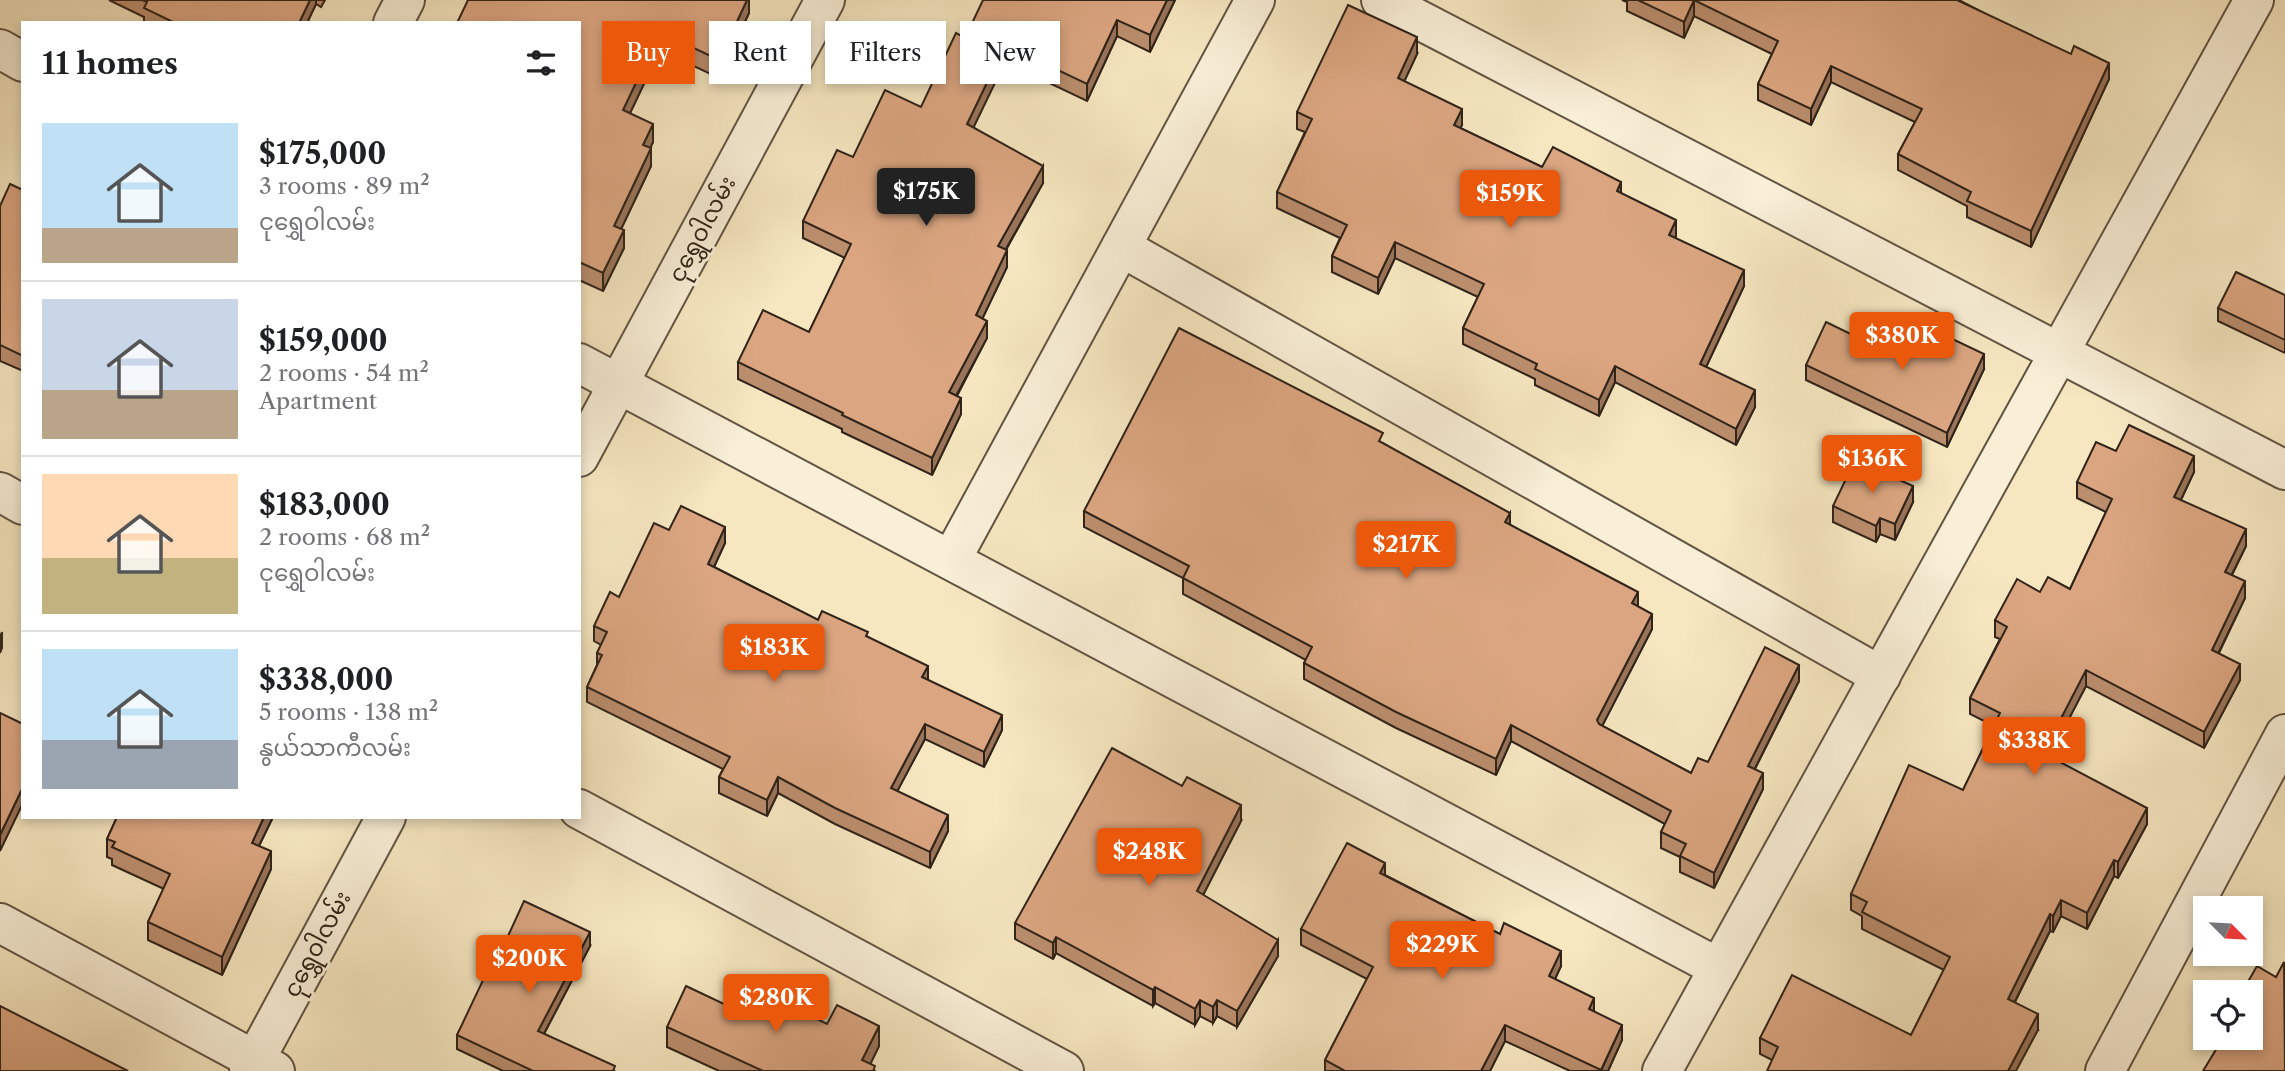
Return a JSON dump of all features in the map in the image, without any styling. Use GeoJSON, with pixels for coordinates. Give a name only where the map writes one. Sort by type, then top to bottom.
{"type":"FeatureCollection","features":[{"type":"Feature","properties":{"kind":"street"},"geometry":{"type":"LineString","coordinates":[[394,21],[405,0]]}},
{"type":"Feature","properties":{"kind":"street","name":"ငုရွှေဝါလမ်း"},"geometry":{"type":"LineString","coordinates":[[581,453],[825,0]]}},
{"type":"Feature","properties":{"kind":"street"},"geometry":{"type":"LineString","coordinates":[[951,560],[1255,0]]}},
{"type":"Feature","properties":{"kind":"street"},"geometry":{"type":"LineString","coordinates":[[1381,0],[2059,355],[2285,470]]}},
{"type":"Feature","properties":{"kind":"street"},"geometry":{"type":"LineString","coordinates":[[1662,1071],[2255,0]]}},
{"type":"Feature","properties":{"kind":"street"},"geometry":{"type":"LineString","coordinates":[[0,49],[21,61]]}},
{"type":"Feature","properties":{"kind":"street"},"geometry":{"type":"LineString","coordinates":[[1121,247],[1881,676]]}},
{"type":"Feature","properties":{"kind":"street"},"geometry":{"type":"LineString","coordinates":[[581,364],[1719,968]]}},
{"type":"Feature","properties":{"kind":"street"},"geometry":{"type":"LineString","coordinates":[[0,492],[21,504]]}},
{"type":"Feature","properties":{"kind":"street"},"geometry":{"type":"LineString","coordinates":[[2105,1071],[2285,734]]}},
{"type":"Feature","properties":{"kind":"street"},"geometry":{"type":"LineString","coordinates":[[581,810],[1064,1071]]}},
{"type":"Feature","properties":{"kind":"street","name":"ငုရွှေဝါလမ်း"},"geometry":{"type":"LineString","coordinates":[[260,1067],[385,819]]}},
{"type":"Feature","properties":{"kind":"street"},"geometry":{"type":"LineString","coordinates":[[0,923],[260,1067]]}},
{"type":"Feature","properties":{"kind":"building"},"geometry":{"type":"Polygon","coordinates":[[[142,0],[310,0],[300,21],[171,21],[144,8],[147,2],[142,0]]]}},
{"type":"Feature","properties":{"kind":"building"},"geometry":{"type":"Polygon","coordinates":[[[468,0],[747,0],[737,21],[709,21],[709,55],[695,49],[695,21],[602,21],[602,84],[635,84],[623,110],[653,124],[643,145],[651,148],[614,226],[624,230],[603,273],[581,263],[581,21],[458,21],[468,0]]]}},
{"type":"Feature","properties":{"kind":"building"},"geometry":{"type":"Polygon","coordinates":[[[983,0],[1167,0],[1150,35],[1117,20],[1087,84],[1060,71],[1060,21],[973,21],[983,0]]]}},
{"type":"Feature","properties":{"kind":"building"},"geometry":{"type":"Polygon","coordinates":[[[1638,0],[1694,0],[1684,22],[1638,0]]]}},
{"type":"Feature","properties":{"kind":"building"},"geometry":{"type":"Polygon","coordinates":[[[1694,0],[1957,0],[2071,54],[2074,46],[2109,63],[2031,231],[1967,201],[1971,192],[1898,154],[1922,109],[1831,66],[1811,109],[1758,84],[1778,41],[1694,0]]]}},
{"type":"Feature","properties":{"kind":"building"},"geometry":{"type":"Polygon","coordinates":[[[1348,5],[1417,37],[1398,78],[1462,109],[1454,125],[1542,167],[1553,147],[1621,182],[1617,191],[1676,220],[1669,235],[1744,270],[1700,364],[1755,390],[1736,429],[1615,366],[1599,400],[1535,369],[1537,364],[1463,328],[1484,284],[1395,242],[1378,278],[1332,256],[1347,225],[1277,192],[1312,119],[1297,112],[1348,5]]]}},
{"type":"Feature","properties":{"kind":"building"},"geometry":{"type":"Polygon","coordinates":[[[956,33],[960,35],[960,84],[986,84],[967,124],[1043,166],[998,246],[1007,250],[976,315],[987,321],[949,392],[961,398],[932,458],[738,362],[763,310],[809,332],[851,244],[803,221],[837,150],[853,157],[885,90],[921,107],[932,84],[946,84],[946,54],[956,33]]]}},
{"type":"Feature","properties":{"kind":"building"},"geometry":{"type":"Polygon","coordinates":[[[10,184],[21,189],[21,355],[0,345],[0,206],[10,184]]]}},
{"type":"Feature","properties":{"kind":"building"},"geometry":{"type":"Polygon","coordinates":[[[2236,272],[2285,295],[2285,340],[2218,308],[2236,272]]]}},
{"type":"Feature","properties":{"kind":"building"},"geometry":{"type":"Polygon","coordinates":[[[1826,322],[1904,360],[1921,324],[1984,354],[1947,433],[1806,365],[1826,322]]]}},
{"type":"Feature","properties":{"kind":"building"},"geometry":{"type":"Polygon","coordinates":[[[1179,328],[1383,433],[1379,441],[1510,513],[1505,522],[1638,592],[1632,603],[1652,614],[1597,720],[1599,724],[1691,773],[1698,758],[1708,762],[1765,647],[1799,665],[1748,766],[1763,773],[1714,873],[1680,856],[1686,844],[1661,832],[1671,811],[1511,725],[1496,759],[1396,712],[1304,663],[1312,647],[1183,578],[1189,566],[1084,511],[1179,328]]]}},
{"type":"Feature","properties":{"kind":"building"},"geometry":{"type":"Polygon","coordinates":[[[2129,425],[2194,456],[2174,497],[2246,529],[2225,572],[2245,581],[2212,650],[2240,664],[2204,732],[2086,670],[2043,753],[2147,808],[2118,862],[2114,860],[2087,913],[2061,900],[2053,916],[2050,914],[2008,999],[2038,1014],[2008,1071],[1767,1071],[1778,1047],[1760,1038],[1792,975],[1911,1035],[1950,957],[1862,912],[1867,902],[1851,894],[1909,765],[1963,790],[2000,713],[1970,698],[2007,627],[1995,620],[2017,579],[2040,592],[2048,577],[2070,589],[2112,499],[2077,482],[2096,442],[2116,451],[2129,425]]]}},
{"type":"Feature","properties":{"kind":"building"},"geometry":{"type":"Polygon","coordinates":[[[1855,460],[1913,486],[1895,524],[1880,518],[1876,526],[1833,506],[1855,460]]]}},
{"type":"Feature","properties":{"kind":"building"},"geometry":{"type":"Polygon","coordinates":[[[681,506],[725,527],[708,564],[818,620],[822,611],[868,632],[866,636],[928,666],[922,677],[1002,715],[984,752],[925,724],[891,788],[948,815],[930,852],[835,808],[778,777],[767,800],[719,777],[730,757],[587,687],[602,655],[597,653],[607,632],[594,626],[610,592],[619,597],[654,523],[669,530],[681,506]]]}},
{"type":"Feature","properties":{"kind":"building"},"geometry":{"type":"Polygon","coordinates":[[[0,713],[21,723],[21,791],[0,835],[0,713]]]}},
{"type":"Feature","properties":{"kind":"building"},"geometry":{"type":"Polygon","coordinates":[[[1112,748],[1182,786],[1187,777],[1241,805],[1197,891],[1278,940],[1237,1011],[1217,1000],[1213,1007],[1200,1000],[1195,1009],[1155,987],[1153,990],[1056,937],[1053,943],[1015,923],[1112,748]]]}},
{"type":"Feature","properties":{"kind":"building"},"geometry":{"type":"Polygon","coordinates":[[[116,819],[263,819],[252,843],[271,851],[222,957],[148,922],[170,874],[112,847],[115,842],[107,839],[116,819]]]}},
{"type":"Feature","properties":{"kind":"building"},"geometry":{"type":"Polygon","coordinates":[[[1347,843],[1385,863],[1380,873],[1500,934],[1504,923],[1561,951],[1549,976],[1594,998],[1589,1009],[1622,1025],[1601,1070],[1505,1025],[1481,1071],[1345,1071],[1325,1060],[1373,967],[1301,929],[1347,843]]]}},
{"type":"Feature","properties":{"kind":"building"},"geometry":{"type":"Polygon","coordinates":[[[524,901],[590,932],[538,1031],[615,1066],[613,1071],[533,1071],[457,1035],[484,978],[488,980],[524,901]]]}},
{"type":"Feature","properties":{"kind":"building"},"geometry":{"type":"Polygon","coordinates":[[[2284,962],[2285,1071],[2203,1071],[2216,1050],[2263,1050],[2263,980],[2249,980],[2257,966],[2276,977],[2284,962]]]}},
{"type":"Feature","properties":{"kind":"building"},"geometry":{"type":"Polygon","coordinates":[[[686,986],[747,1015],[759,990],[827,1024],[837,1005],[879,1026],[862,1060],[875,1066],[873,1071],[763,1071],[667,1027],[686,986]]]}},
{"type":"Feature","properties":{"kind":"building"},"geometry":{"type":"Polygon","coordinates":[[[0,1006],[128,1071],[0,1071],[0,1006]]]}}]}
